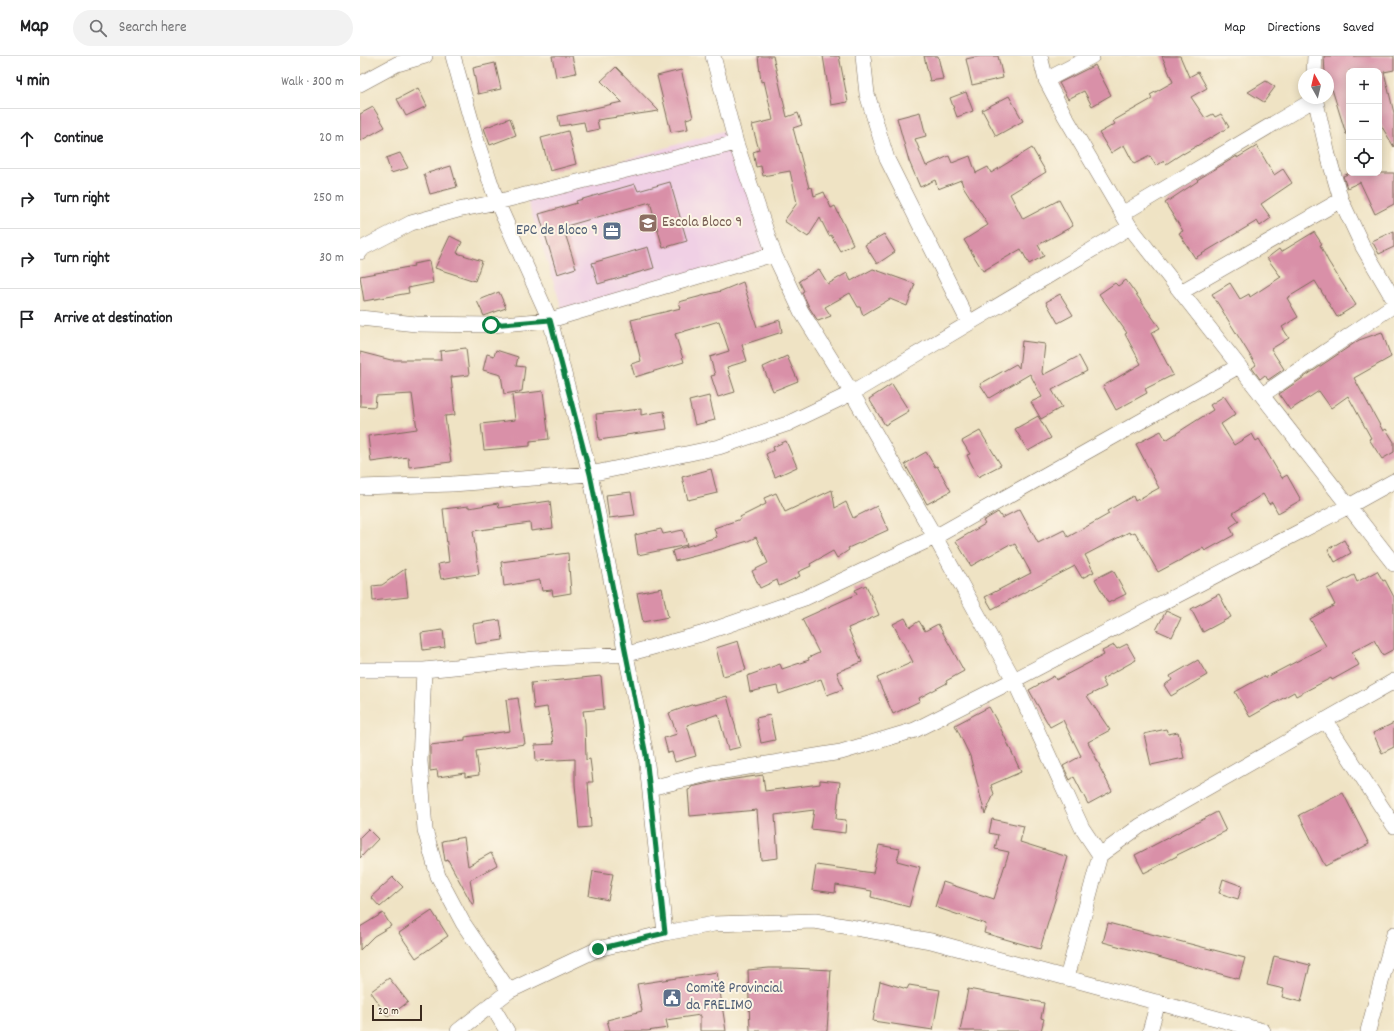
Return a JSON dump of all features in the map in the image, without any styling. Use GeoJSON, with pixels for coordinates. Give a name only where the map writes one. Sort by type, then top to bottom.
{"type":"FeatureCollection","features":[{"type":"Feature","properties":{"kind":"street"},"geometry":{"type":"LineString","coordinates":[[360,84],[397,64],[425,56]]}},
{"type":"Feature","properties":{"kind":"street"},"geometry":{"type":"LineString","coordinates":[[453,56],[478,146],[497,202],[550,320],[590,474],[646,755],[665,933]]}},
{"type":"Feature","properties":{"kind":"street"},"geometry":{"type":"LineString","coordinates":[[713,56],[736,143],[774,254],[802,311],[852,393],[935,537],[1014,680],[1082,828],[1100,855]]}},
{"type":"Feature","properties":{"kind":"street"},"geometry":{"type":"LineString","coordinates":[[864,56],[867,94],[887,159],[969,324]]}},
{"type":"Feature","properties":{"kind":"street"},"geometry":{"type":"LineString","coordinates":[[1040,56],[1046,80],[1065,116],[1130,227],[1394,564]]}},
{"type":"Feature","properties":{"kind":"street"},"geometry":{"type":"LineString","coordinates":[[1046,80],[1092,56]]}},
{"type":"Feature","properties":{"kind":"street"},"geometry":{"type":"LineString","coordinates":[[1314,68],[1315,56]]}},
{"type":"Feature","properties":{"kind":"street"},"geometry":{"type":"LineString","coordinates":[[1122,214],[1307,104]]}},
{"type":"Feature","properties":{"kind":"street"},"geometry":{"type":"LineString","coordinates":[[1316,104],[1328,155],[1341,200],[1363,247],[1394,300]]}},
{"type":"Feature","properties":{"kind":"street"},"geometry":{"type":"LineString","coordinates":[[360,252],[363,248],[412,223],[458,210],[497,202],[736,143]]}},
{"type":"Feature","properties":{"kind":"street"},"geometry":{"type":"LineString","coordinates":[[1181,292],[1341,200]]}},
{"type":"Feature","properties":{"kind":"street"},"geometry":{"type":"LineString","coordinates":[[360,487],[452,484],[590,474],[719,447],[787,424],[852,393],[1130,227]]}},
{"type":"Feature","properties":{"kind":"street"},"geometry":{"type":"LineString","coordinates":[[360,318],[416,324],[491,325],[550,320],[774,254]]}},
{"type":"Feature","properties":{"kind":"street"},"geometry":{"type":"LineString","coordinates":[[1262,395],[1394,305]]}},
{"type":"Feature","properties":{"kind":"street"},"geometry":{"type":"LineString","coordinates":[[360,670],[424,670],[535,659],[627,654],[701,634],[805,598],[935,537],[1239,366]]}},
{"type":"Feature","properties":{"kind":"street"},"geometry":{"type":"LineString","coordinates":[[650,788],[712,773],[841,752],[915,730],[1349,506],[1394,480]]}},
{"type":"Feature","properties":{"kind":"street"},"geometry":{"type":"LineString","coordinates":[[424,670],[420,761],[425,830],[438,876],[445,890],[463,923],[509,991]]}},
{"type":"Feature","properties":{"kind":"street"},"geometry":{"type":"LineString","coordinates":[[1067,978],[1100,855],[1140,826],[1394,681]]}},
{"type":"Feature","properties":{"kind":"street"},"geometry":{"type":"LineString","coordinates":[[1325,720],[1394,826]]}},
{"type":"Feature","properties":{"kind":"street"},"geometry":{"type":"LineString","coordinates":[[458,1031],[509,991],[598,949],[665,933],[714,924],[815,921],[931,941],[1263,1031]]}},
{"type":"Feature","properties":{"kind":"street"},"geometry":{"type":"LineString","coordinates":[[1368,1031],[1394,934]]}},
{"type":"Feature","properties":{"kind":"street"},"geometry":{"type":"LineString","coordinates":[[1150,1031],[1158,1002]]}},
{"type":"Feature","properties":{"kind":"street"},"geometry":{"type":"LineString","coordinates":[[491,1004],[507,1031]]}},
{"type":"Feature","properties":{"kind":"shaded area","name":"Escola Bloco 9"},"geometry":{"type":"Polygon","coordinates":[[[729,129],[772,256],[565,318],[524,190],[729,129]]]}},
{"type":"Feature","properties":{"kind":"building"},"geometry":{"type":"Polygon","coordinates":[[[552,56],[572,56],[576,73],[556,77],[552,56]]]}},
{"type":"Feature","properties":{"kind":"building"},"geometry":{"type":"Polygon","coordinates":[[[758,56],[773,56],[787,117],[798,113],[802,125],[793,128],[809,188],[812,187],[814,196],[824,192],[831,208],[835,206],[853,244],[840,251],[831,235],[829,236],[820,218],[808,237],[784,221],[797,203],[790,171],[763,176],[761,166],[756,167],[753,152],[759,150],[752,125],[773,120],[764,81],[761,82],[758,56]]]}},
{"type":"Feature","properties":{"kind":"building"},"geometry":{"type":"Polygon","coordinates":[[[823,56],[839,56],[848,102],[831,105],[823,56]]]}},
{"type":"Feature","properties":{"kind":"building"},"geometry":{"type":"Polygon","coordinates":[[[924,56],[938,56],[943,79],[930,81],[924,56]]]}},
{"type":"Feature","properties":{"kind":"building"},"geometry":{"type":"Polygon","coordinates":[[[980,56],[998,56],[1003,78],[972,85],[966,59],[980,56]]]}},
{"type":"Feature","properties":{"kind":"building"},"geometry":{"type":"Polygon","coordinates":[[[1162,56],[1180,56],[1189,77],[1198,72],[1207,88],[1191,97],[1205,118],[1213,114],[1215,117],[1221,114],[1229,127],[1166,164],[1164,161],[1156,166],[1150,156],[1134,164],[1124,145],[1111,153],[1099,133],[1115,124],[1113,121],[1152,99],[1150,95],[1173,82],[1162,56]]]}},
{"type":"Feature","properties":{"kind":"building"},"geometry":{"type":"Polygon","coordinates":[[[1324,56],[1394,56],[1394,70],[1384,72],[1394,113],[1394,147],[1382,127],[1382,68],[1346,68],[1346,134],[1334,95],[1334,68],[1325,68],[1324,56]]]}},
{"type":"Feature","properties":{"kind":"building"},"geometry":{"type":"Polygon","coordinates":[[[495,63],[501,89],[478,94],[473,68],[495,63]]]}},
{"type":"Feature","properties":{"kind":"building"},"geometry":{"type":"Polygon","coordinates":[[[1095,65],[1111,95],[1092,106],[1084,91],[1068,99],[1059,83],[1095,65]]]}},
{"type":"Feature","properties":{"kind":"building"},"geometry":{"type":"Polygon","coordinates":[[[616,67],[659,111],[597,120],[599,129],[586,132],[584,122],[560,126],[558,116],[622,102],[601,81],[616,67]]]}},
{"type":"Feature","properties":{"kind":"building"},"geometry":{"type":"Polygon","coordinates":[[[681,70],[693,117],[686,119],[688,129],[671,132],[657,76],[681,70]]]}},
{"type":"Feature","properties":{"kind":"building"},"geometry":{"type":"Polygon","coordinates":[[[1266,81],[1275,87],[1264,102],[1248,92],[1266,81]]]}},
{"type":"Feature","properties":{"kind":"building"},"geometry":{"type":"Polygon","coordinates":[[[418,88],[427,106],[406,116],[397,99],[418,88]]]}},
{"type":"Feature","properties":{"kind":"building"},"geometry":{"type":"Polygon","coordinates":[[[966,92],[973,111],[957,117],[950,98],[966,92]]]}},
{"type":"Feature","properties":{"kind":"building"},"geometry":{"type":"Polygon","coordinates":[[[1009,96],[1023,121],[996,136],[982,110],[1009,96]]]}},
{"type":"Feature","properties":{"kind":"building"},"geometry":{"type":"Polygon","coordinates":[[[373,107],[385,127],[360,141],[360,114],[373,107]]]}},
{"type":"Feature","properties":{"kind":"building"},"geometry":{"type":"Polygon","coordinates":[[[920,112],[926,136],[915,139],[926,166],[949,156],[952,163],[970,156],[976,173],[988,167],[991,173],[1032,148],[1046,172],[1010,194],[1023,219],[1059,200],[1073,226],[1038,245],[1044,256],[1029,264],[1021,249],[983,271],[964,240],[988,225],[963,186],[961,180],[938,189],[935,180],[920,187],[909,161],[897,118],[920,112]]]}},
{"type":"Feature","properties":{"kind":"building"},"geometry":{"type":"Polygon","coordinates":[[[510,118],[516,135],[490,145],[484,128],[510,118]]]}},
{"type":"Feature","properties":{"kind":"building"},"geometry":{"type":"Polygon","coordinates":[[[568,131],[576,164],[550,171],[541,138],[568,131]]]}},
{"type":"Feature","properties":{"kind":"building"},"geometry":{"type":"Polygon","coordinates":[[[1257,146],[1274,175],[1283,169],[1292,183],[1261,204],[1271,218],[1260,226],[1257,221],[1195,258],[1179,233],[1183,231],[1165,203],[1198,181],[1197,180],[1257,146]]]}},
{"type":"Feature","properties":{"kind":"building"},"geometry":{"type":"Polygon","coordinates":[[[400,153],[408,168],[391,173],[386,158],[400,153]]]}},
{"type":"Feature","properties":{"kind":"building"},"geometry":{"type":"Polygon","coordinates":[[[451,166],[457,187],[430,194],[424,174],[451,166]]]}},
{"type":"Feature","properties":{"kind":"building"},"geometry":{"type":"Polygon","coordinates":[[[1382,173],[1394,173],[1394,204],[1375,214],[1360,182],[1347,188],[1343,176],[1346,175],[1346,176],[1382,176],[1382,173]]]}},
{"type":"Feature","properties":{"kind":"building"},"geometry":{"type":"Polygon","coordinates":[[[670,182],[687,241],[663,248],[650,202],[563,227],[576,268],[557,274],[539,214],[577,203],[576,201],[635,184],[638,191],[670,182]]]}},
{"type":"Feature","properties":{"kind":"building"},"geometry":{"type":"Polygon","coordinates":[[[1394,231],[1394,247],[1379,254],[1372,241],[1394,231]]]}},
{"type":"Feature","properties":{"kind":"building"},"geometry":{"type":"Polygon","coordinates":[[[1314,232],[1322,244],[1320,245],[1328,261],[1356,305],[1337,317],[1315,281],[1287,298],[1298,317],[1282,327],[1289,338],[1271,349],[1284,369],[1268,380],[1265,375],[1260,379],[1252,368],[1256,365],[1212,294],[1230,283],[1240,299],[1249,294],[1250,297],[1281,277],[1267,258],[1279,249],[1281,252],[1314,232]]]}},
{"type":"Feature","properties":{"kind":"building"},"geometry":{"type":"Polygon","coordinates":[[[884,234],[895,252],[877,264],[865,245],[884,234]]]}},
{"type":"Feature","properties":{"kind":"building"},"geometry":{"type":"Polygon","coordinates":[[[450,236],[462,242],[457,253],[482,261],[475,281],[435,268],[450,236]]]}},
{"type":"Feature","properties":{"kind":"building"},"geometry":{"type":"Polygon","coordinates":[[[648,247],[654,268],[598,284],[592,263],[648,247]]]}},
{"type":"Feature","properties":{"kind":"building"},"geometry":{"type":"Polygon","coordinates":[[[429,261],[433,283],[408,288],[409,293],[364,301],[360,276],[414,266],[413,264],[429,261]]]}},
{"type":"Feature","properties":{"kind":"building"},"geometry":{"type":"Polygon","coordinates":[[[819,269],[828,284],[847,273],[851,281],[873,269],[915,284],[907,306],[890,299],[863,315],[860,307],[858,307],[850,293],[825,307],[831,316],[818,321],[809,307],[799,281],[819,269]]]}},
{"type":"Feature","properties":{"kind":"building"},"geometry":{"type":"Polygon","coordinates":[[[1126,280],[1160,328],[1151,333],[1173,375],[1145,389],[1147,393],[1116,410],[1103,386],[1141,364],[1125,334],[1127,333],[1099,294],[1115,283],[1118,286],[1126,280]]]}},
{"type":"Feature","properties":{"kind":"building"},"geometry":{"type":"Polygon","coordinates":[[[743,282],[757,327],[780,320],[782,332],[742,345],[747,361],[727,367],[735,392],[718,397],[711,376],[715,375],[710,357],[729,351],[719,321],[675,334],[684,362],[635,377],[631,364],[641,361],[631,320],[681,308],[679,302],[721,291],[743,282]]]}},
{"type":"Feature","properties":{"kind":"building"},"geometry":{"type":"Polygon","coordinates":[[[499,292],[506,308],[484,316],[477,301],[499,292]]]}},
{"type":"Feature","properties":{"kind":"building"},"geometry":{"type":"Polygon","coordinates":[[[1060,294],[1073,315],[1058,323],[1046,302],[1060,294]]]}},
{"type":"Feature","properties":{"kind":"building"},"geometry":{"type":"Polygon","coordinates":[[[1382,332],[1391,357],[1354,378],[1383,431],[1386,429],[1394,442],[1394,452],[1382,459],[1369,439],[1371,438],[1348,396],[1331,408],[1319,391],[1290,410],[1279,394],[1359,340],[1382,332]]]}},
{"type":"Feature","properties":{"kind":"building"},"geometry":{"type":"Polygon","coordinates":[[[1022,341],[1045,344],[1043,375],[1079,356],[1087,371],[1052,390],[1062,407],[1041,419],[1031,402],[1042,397],[1030,374],[989,398],[980,384],[1016,364],[1019,368],[1022,341]]]}},
{"type":"Feature","properties":{"kind":"building"},"geometry":{"type":"Polygon","coordinates":[[[466,348],[469,375],[451,377],[455,415],[445,416],[451,462],[409,467],[408,457],[371,462],[368,436],[417,429],[412,394],[376,396],[375,407],[360,406],[360,352],[391,360],[441,360],[440,351],[466,348]]]}},
{"type":"Feature","properties":{"kind":"building"},"geometry":{"type":"Polygon","coordinates":[[[496,350],[518,357],[516,366],[525,367],[522,391],[504,394],[501,375],[483,370],[487,354],[494,356],[496,350]]]}},
{"type":"Feature","properties":{"kind":"building"},"geometry":{"type":"Polygon","coordinates":[[[787,356],[798,381],[773,391],[763,367],[787,356]]]}},
{"type":"Feature","properties":{"kind":"building"},"geometry":{"type":"Polygon","coordinates":[[[892,384],[909,411],[885,425],[869,399],[892,384]]]}},
{"type":"Feature","properties":{"kind":"building"},"geometry":{"type":"Polygon","coordinates":[[[543,391],[549,439],[530,441],[530,446],[484,450],[481,424],[515,420],[512,395],[543,391]]]}},
{"type":"Feature","properties":{"kind":"building"},"geometry":{"type":"Polygon","coordinates":[[[709,396],[715,420],[695,425],[689,401],[709,396]]]}},
{"type":"Feature","properties":{"kind":"building"},"geometry":{"type":"Polygon","coordinates":[[[1224,396],[1236,414],[1221,424],[1234,445],[1252,434],[1256,441],[1259,439],[1282,478],[1287,475],[1301,500],[1278,513],[1272,502],[1269,504],[1263,494],[1233,513],[1239,521],[1230,527],[1234,535],[1205,551],[1203,548],[1158,572],[1135,532],[1130,534],[1129,532],[1085,555],[1094,572],[1082,578],[1075,566],[992,609],[985,597],[1031,573],[1015,544],[1011,546],[1010,544],[971,566],[956,541],[985,524],[983,521],[998,512],[1002,518],[1020,509],[1038,543],[1064,530],[1068,537],[1109,514],[1107,511],[1133,496],[1135,501],[1159,488],[1136,444],[1161,431],[1166,440],[1213,410],[1210,405],[1224,396]]]}},
{"type":"Feature","properties":{"kind":"building"},"geometry":{"type":"Polygon","coordinates":[[[641,409],[641,415],[664,411],[667,429],[599,440],[596,414],[641,409]]]}},
{"type":"Feature","properties":{"kind":"building"},"geometry":{"type":"Polygon","coordinates":[[[1038,416],[1051,438],[1028,451],[1015,429],[1038,416]]]}},
{"type":"Feature","properties":{"kind":"building"},"geometry":{"type":"Polygon","coordinates":[[[980,431],[1001,465],[978,477],[967,455],[970,454],[962,441],[980,431]]]}},
{"type":"Feature","properties":{"kind":"building"},"geometry":{"type":"Polygon","coordinates":[[[786,441],[797,467],[775,477],[766,454],[774,450],[773,447],[786,441]]]}},
{"type":"Feature","properties":{"kind":"building"},"geometry":{"type":"Polygon","coordinates":[[[926,452],[935,467],[937,466],[951,491],[927,504],[905,464],[926,452]]]}},
{"type":"Feature","properties":{"kind":"building"},"geometry":{"type":"Polygon","coordinates":[[[711,469],[717,493],[688,500],[682,477],[711,469]]]}},
{"type":"Feature","properties":{"kind":"building"},"geometry":{"type":"Polygon","coordinates":[[[832,490],[835,508],[846,502],[853,518],[877,506],[888,530],[848,548],[849,550],[837,558],[833,551],[810,564],[811,566],[798,572],[800,576],[779,586],[777,580],[760,588],[752,571],[768,563],[756,537],[748,541],[711,552],[675,561],[672,551],[717,537],[714,528],[741,519],[740,517],[766,504],[764,498],[776,493],[785,512],[832,490]]]}},
{"type":"Feature","properties":{"kind":"building"},"geometry":{"type":"Polygon","coordinates":[[[631,492],[635,515],[609,518],[606,495],[631,492]]]}},
{"type":"Feature","properties":{"kind":"building"},"geometry":{"type":"Polygon","coordinates":[[[550,501],[553,528],[531,531],[530,523],[473,531],[479,574],[441,579],[438,564],[449,562],[443,509],[469,506],[469,508],[498,503],[499,508],[550,501]]]}},
{"type":"Feature","properties":{"kind":"building"},"geometry":{"type":"Polygon","coordinates":[[[661,529],[663,534],[683,530],[687,545],[638,555],[635,535],[661,529]]]}},
{"type":"Feature","properties":{"kind":"building"},"geometry":{"type":"Polygon","coordinates":[[[1344,540],[1351,553],[1335,562],[1328,549],[1344,540]]]}},
{"type":"Feature","properties":{"kind":"building"},"geometry":{"type":"Polygon","coordinates":[[[568,553],[571,593],[553,596],[552,590],[542,591],[540,580],[504,586],[501,562],[568,553]]]}},
{"type":"Feature","properties":{"kind":"building"},"geometry":{"type":"Polygon","coordinates":[[[405,569],[408,597],[373,601],[372,586],[382,585],[405,569]]]}},
{"type":"Feature","properties":{"kind":"building"},"geometry":{"type":"Polygon","coordinates":[[[1113,570],[1126,594],[1108,603],[1095,579],[1113,570]]]}},
{"type":"Feature","properties":{"kind":"building"},"geometry":{"type":"Polygon","coordinates":[[[1377,571],[1383,581],[1385,580],[1394,597],[1394,649],[1383,655],[1374,640],[1352,652],[1359,665],[1332,680],[1331,678],[1296,696],[1294,692],[1250,717],[1235,692],[1326,646],[1310,619],[1335,605],[1327,589],[1354,575],[1357,582],[1377,571]]]}},
{"type":"Feature","properties":{"kind":"building"},"geometry":{"type":"Polygon","coordinates":[[[866,585],[879,615],[848,628],[862,662],[837,672],[843,689],[827,695],[821,679],[779,694],[777,686],[750,692],[747,676],[780,664],[782,669],[809,660],[808,658],[819,653],[802,619],[857,594],[855,590],[866,585]]]}},
{"type":"Feature","properties":{"kind":"building"},"geometry":{"type":"Polygon","coordinates":[[[662,588],[668,617],[643,622],[637,593],[662,588]]]}},
{"type":"Feature","properties":{"kind":"building"},"geometry":{"type":"Polygon","coordinates":[[[1219,594],[1231,617],[1203,632],[1191,609],[1219,594]]]}},
{"type":"Feature","properties":{"kind":"building"},"geometry":{"type":"Polygon","coordinates":[[[1166,611],[1181,618],[1172,637],[1156,630],[1166,611]]]}},
{"type":"Feature","properties":{"kind":"building"},"geometry":{"type":"Polygon","coordinates":[[[905,618],[910,627],[919,621],[925,631],[938,624],[964,671],[946,681],[947,683],[919,698],[920,701],[893,714],[877,678],[913,662],[893,624],[905,618]]]}},
{"type":"Feature","properties":{"kind":"building"},"geometry":{"type":"Polygon","coordinates":[[[500,620],[503,640],[476,644],[473,624],[500,620]]]}},
{"type":"Feature","properties":{"kind":"building"},"geometry":{"type":"Polygon","coordinates":[[[443,630],[445,647],[423,650],[421,633],[443,630]]]}},
{"type":"Feature","properties":{"kind":"building"},"geometry":{"type":"Polygon","coordinates":[[[738,641],[746,670],[723,676],[716,648],[738,641]]]}},
{"type":"Feature","properties":{"kind":"building"},"geometry":{"type":"Polygon","coordinates":[[[1127,644],[1136,660],[1102,679],[1106,687],[1087,696],[1110,730],[1088,742],[1112,791],[1088,804],[1074,777],[1070,780],[1063,766],[1081,756],[1063,720],[1050,727],[1029,690],[1054,676],[1056,680],[1104,655],[1102,651],[1114,645],[1117,649],[1127,644]]]}},
{"type":"Feature","properties":{"kind":"building"},"geometry":{"type":"Polygon","coordinates":[[[1198,660],[1207,675],[1171,696],[1164,685],[1172,680],[1170,676],[1198,660]]]}},
{"type":"Feature","properties":{"kind":"building"},"geometry":{"type":"Polygon","coordinates":[[[601,676],[604,709],[583,711],[585,723],[586,760],[590,759],[593,782],[588,782],[591,827],[579,828],[575,784],[575,759],[536,761],[535,745],[554,744],[547,707],[534,709],[531,683],[601,676]]]}},
{"type":"Feature","properties":{"kind":"building"},"geometry":{"type":"Polygon","coordinates":[[[727,696],[741,747],[728,750],[718,714],[687,725],[696,756],[675,762],[672,752],[668,753],[664,738],[677,734],[669,713],[694,704],[727,696]]]}},
{"type":"Feature","properties":{"kind":"building"},"geometry":{"type":"Polygon","coordinates":[[[518,698],[525,744],[476,751],[479,775],[465,777],[465,773],[438,777],[437,770],[430,771],[430,745],[465,741],[465,737],[510,731],[506,700],[518,698]]]}},
{"type":"Feature","properties":{"kind":"building"},"geometry":{"type":"Polygon","coordinates":[[[989,707],[1021,772],[991,785],[994,794],[985,814],[970,756],[955,725],[989,707]]]}},
{"type":"Feature","properties":{"kind":"building"},"geometry":{"type":"Polygon","coordinates":[[[770,715],[775,740],[761,743],[756,718],[770,715]]]}},
{"type":"Feature","properties":{"kind":"building"},"geometry":{"type":"Polygon","coordinates":[[[1394,723],[1394,747],[1382,753],[1373,733],[1394,723]]]}},
{"type":"Feature","properties":{"kind":"building"},"geometry":{"type":"Polygon","coordinates":[[[1166,729],[1168,734],[1178,732],[1184,758],[1151,765],[1144,734],[1166,729]]]}},
{"type":"Feature","properties":{"kind":"building"},"geometry":{"type":"Polygon","coordinates":[[[763,775],[765,791],[820,784],[820,780],[840,782],[836,819],[846,820],[845,833],[811,829],[814,810],[775,815],[778,858],[761,860],[757,810],[690,816],[688,790],[691,789],[691,787],[763,775]]]}},
{"type":"Feature","properties":{"kind":"building"},"geometry":{"type":"Polygon","coordinates":[[[1343,793],[1369,844],[1325,866],[1299,815],[1343,793]]]}},
{"type":"Feature","properties":{"kind":"building"},"geometry":{"type":"Polygon","coordinates":[[[1217,812],[1226,831],[1144,873],[1135,855],[1217,812]]]}},
{"type":"Feature","properties":{"kind":"building"},"geometry":{"type":"Polygon","coordinates":[[[992,819],[1024,826],[1020,842],[1068,857],[1040,949],[984,933],[986,924],[935,907],[943,882],[994,899],[1009,852],[995,849],[998,835],[989,833],[992,819]]]}},
{"type":"Feature","properties":{"kind":"building"},"geometry":{"type":"Polygon","coordinates":[[[368,829],[378,839],[360,858],[360,837],[368,829]]]}},
{"type":"Feature","properties":{"kind":"building"},"geometry":{"type":"Polygon","coordinates":[[[464,837],[468,866],[491,853],[497,865],[470,880],[474,904],[472,904],[448,860],[445,861],[442,841],[464,837]]]}},
{"type":"Feature","properties":{"kind":"building"},"geometry":{"type":"Polygon","coordinates":[[[879,845],[900,849],[897,861],[920,867],[909,907],[871,897],[872,891],[836,885],[835,893],[812,890],[816,865],[873,873],[879,845]]]}},
{"type":"Feature","properties":{"kind":"building"},"geometry":{"type":"Polygon","coordinates":[[[593,871],[613,874],[608,900],[589,896],[593,871]]]}},
{"type":"Feature","properties":{"kind":"building"},"geometry":{"type":"Polygon","coordinates":[[[393,877],[403,887],[380,907],[371,897],[393,877]]]}},
{"type":"Feature","properties":{"kind":"building"},"geometry":{"type":"Polygon","coordinates":[[[1223,879],[1242,886],[1238,899],[1219,893],[1223,879]]]}},
{"type":"Feature","properties":{"kind":"building"},"geometry":{"type":"Polygon","coordinates":[[[432,911],[448,936],[416,958],[399,933],[432,911]]]}},
{"type":"Feature","properties":{"kind":"building"},"geometry":{"type":"Polygon","coordinates":[[[383,913],[391,926],[374,936],[360,950],[360,927],[383,913]]]}},
{"type":"Feature","properties":{"kind":"building"},"geometry":{"type":"Polygon","coordinates":[[[1108,923],[1245,958],[1239,979],[1103,942],[1108,923]]]}},
{"type":"Feature","properties":{"kind":"building"},"geometry":{"type":"Polygon","coordinates":[[[1274,956],[1310,965],[1301,1002],[1282,997],[1284,989],[1267,985],[1274,956]]]}},
{"type":"Feature","properties":{"kind":"building"},"geometry":{"type":"Polygon","coordinates":[[[769,968],[831,970],[827,1031],[750,1031],[748,970],[769,968]]]}},
{"type":"Feature","properties":{"kind":"building"},"geometry":{"type":"Polygon","coordinates":[[[717,972],[726,1031],[700,1031],[700,1015],[666,1020],[668,1028],[647,1031],[610,1031],[607,1020],[642,1011],[637,984],[717,972]]]}},
{"type":"Feature","properties":{"kind":"building"},"geometry":{"type":"Polygon","coordinates":[[[389,978],[408,1002],[388,1017],[370,992],[389,978]]]}},
{"type":"Feature","properties":{"kind":"building"},"geometry":{"type":"Polygon","coordinates":[[[880,981],[907,989],[909,985],[940,990],[933,1030],[873,1021],[880,981]]]}},
{"type":"Feature","properties":{"kind":"building"},"geometry":{"type":"Polygon","coordinates":[[[968,989],[1044,1003],[1041,1018],[1044,1019],[1041,1031],[960,1031],[968,989]]]}},
{"type":"Feature","properties":{"kind":"place","name":"Escola Bloco 9"},"geometry":{"type":"Point","coordinates":[648,223]}},
{"type":"Feature","properties":{"kind":"place","name":"EPC de Bloco 9"},"geometry":{"type":"Point","coordinates":[612,231]}},
{"type":"Feature","properties":{"kind":"place","name":"Comitê Provincial da FRELIMO"},"geometry":{"type":"Point","coordinates":[672,998]}},
{"type":"Feature","properties":{"kind":"route"},"geometry":{"type":"LineString","coordinates":[[491,325],[550,320],[590,474],[646,755],[665,933],[598,949]]}}]}
